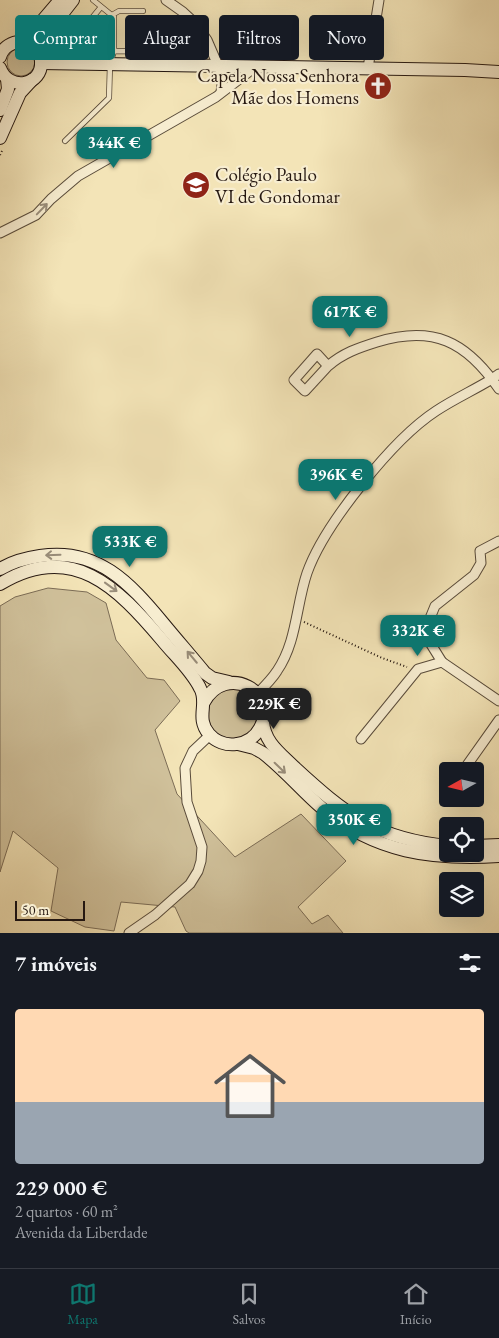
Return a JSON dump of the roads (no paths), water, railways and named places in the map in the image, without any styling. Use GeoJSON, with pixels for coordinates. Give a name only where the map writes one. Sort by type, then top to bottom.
{"type":"FeatureCollection","features":[{"type":"Feature","properties":{"kind":"main road"},"geometry":{"type":"LineString","coordinates":[[48,15],[60,0]]}},
{"type":"Feature","properties":{"kind":"main road"},"geometry":{"type":"LineString","coordinates":[[60,15],[73,0]]}},
{"type":"Feature","properties":{"kind":"main road"},"geometry":{"type":"LineString","coordinates":[[0,58],[5,48],[15,43]]}},
{"type":"Feature","properties":{"kind":"main road"},"geometry":{"type":"LineString","coordinates":[[0,138],[20,93],[40,69],[41,60]]}},
{"type":"Feature","properties":{"kind":"main road"},"geometry":{"type":"LineString","coordinates":[[55,60],[110,64],[185,64],[499,72]]}},
{"type":"Feature","properties":{"kind":"main road"},"geometry":{"type":"LineString","coordinates":[[3,73],[19,84],[32,80]]}},
{"type":"Feature","properties":{"kind":"main road"},"geometry":{"type":"LineString","coordinates":[[0,110],[8,89],[3,73]]}},
{"type":"Feature","properties":{"kind":"main road"},"geometry":{"type":"LineString","coordinates":[[0,569],[23,560],[45,555],[76,556],[92,561],[113,572],[139,594],[205,673],[216,680],[246,685],[258,694],[263,706],[265,734],[273,746],[324,795],[362,822],[398,837],[439,845]]}},
{"type":"Feature","properties":{"kind":"main road"},"geometry":{"type":"LineString","coordinates":[[0,584],[20,574],[46,568],[66,568],[98,579],[127,600],[144,619],[194,678],[203,694],[204,702]]}},
{"type":"Feature","properties":{"kind":"main road"},"geometry":{"type":"LineString","coordinates":[[231,682],[214,688],[204,702],[202,720],[210,735],[223,744],[247,742],[260,729],[263,720]]}},
{"type":"Feature","properties":{"kind":"main road"},"geometry":{"type":"LineString","coordinates":[[238,744],[254,748],[263,753],[322,808],[370,838],[415,853],[459,857],[499,856]]}},
{"type":"Feature","properties":{"kind":"main road"},"geometry":{"type":"LineString","coordinates":[[484,846],[499,845]]}},
{"type":"Feature","properties":{"kind":"street"},"geometry":{"type":"LineString","coordinates":[[166,0],[196,24],[207,40],[223,77],[222,92]]}},
{"type":"Feature","properties":{"kind":"street"},"geometry":{"type":"LineString","coordinates":[[368,68],[379,0]]}},
{"type":"Feature","properties":{"kind":"street"},"geometry":{"type":"LineString","coordinates":[[0,233],[36,215],[51,199],[78,176],[222,92],[255,67]]}},
{"type":"Feature","properties":{"kind":"street"},"geometry":{"type":"LineString","coordinates":[[328,366],[341,355],[360,347],[386,339],[428,335],[451,342],[466,351],[496,377],[499,389]]}},
{"type":"Feature","properties":{"kind":"street"},"geometry":{"type":"LineString","coordinates":[[258,694],[277,672],[284,659],[301,594],[313,558],[325,537],[365,482],[415,428],[436,411],[496,377]]}},
{"type":"Feature","properties":{"kind":"street"},"geometry":{"type":"LineString","coordinates":[[499,541],[480,551],[481,563],[474,575],[435,606],[424,633],[442,662],[499,701]]}},
{"type":"Feature","properties":{"kind":"street"},"geometry":{"type":"LineString","coordinates":[[361,739],[418,669],[442,662]]}},
{"type":"Feature","properties":{"kind":"street"},"geometry":{"type":"LineString","coordinates":[[469,762],[499,720]]}},
{"type":"Feature","properties":{"kind":"street"},"geometry":{"type":"LineString","coordinates":[[129,933],[155,915],[190,884],[198,871],[202,847],[187,802],[185,768],[193,751],[210,735]]}},
{"type":"Feature","properties":{"kind":"lane"},"geometry":{"type":"LineString","coordinates":[[93,0],[112,15],[119,11],[143,11]]}},
{"type":"Feature","properties":{"kind":"lane"},"geometry":{"type":"LineString","coordinates":[[94,15],[101,7]]}},
{"type":"Feature","properties":{"kind":"lane"},"geometry":{"type":"LineString","coordinates":[[115,51],[180,52],[185,64]]}},
{"type":"Feature","properties":{"kind":"lane"},"geometry":{"type":"LineString","coordinates":[[65,141],[109,98],[111,60]]}},
{"type":"Feature","properties":{"kind":"place","name":"Capela Nossa Senhora Mãe dos Homens"},"geometry":{"type":"Point","coordinates":[378,86]}},
{"type":"Feature","properties":{"kind":"place","name":"Colégio Paulo VI de Gondomar"},"geometry":{"type":"Point","coordinates":[196,185]}}]}
